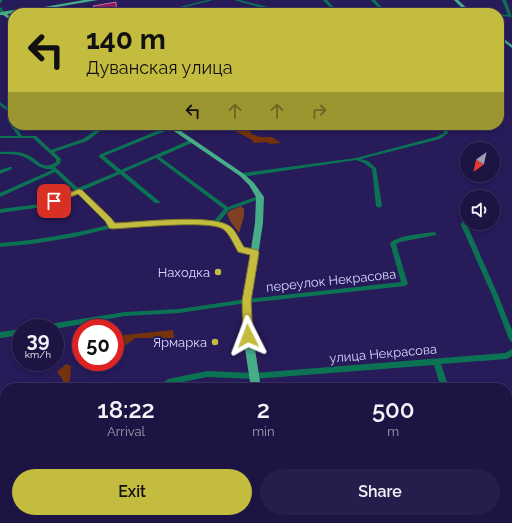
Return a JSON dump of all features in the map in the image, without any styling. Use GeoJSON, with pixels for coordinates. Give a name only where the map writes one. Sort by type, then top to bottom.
{"type":"FeatureCollection","features":[{"type":"Feature","properties":{"kind":"main road"},"geometry":{"type":"LineString","coordinates":[[35,8],[73,0]]}},
{"type":"Feature","properties":{"kind":"main road"},"geometry":{"type":"LineString","coordinates":[[42,8],[96,0]]}},
{"type":"Feature","properties":{"kind":"main road"},"geometry":{"type":"LineString","coordinates":[[456,0],[465,8]]}},
{"type":"Feature","properties":{"kind":"main road"},"geometry":{"type":"LineString","coordinates":[[504,40],[512,47]]}},
{"type":"Feature","properties":{"kind":"main road"},"geometry":{"type":"LineString","coordinates":[[176,130],[242,175],[252,184],[260,197],[259,223],[247,301],[248,336],[255,383]]}},
{"type":"Feature","properties":{"kind":"street"},"geometry":{"type":"LineString","coordinates":[[179,8],[212,0]]}},
{"type":"Feature","properties":{"kind":"street"},"geometry":{"type":"LineString","coordinates":[[236,0],[267,8]]}},
{"type":"Feature","properties":{"kind":"street"},"geometry":{"type":"LineString","coordinates":[[325,0],[333,8]]}},
{"type":"Feature","properties":{"kind":"street"},"geometry":{"type":"LineString","coordinates":[[372,0],[380,8]]}},
{"type":"Feature","properties":{"kind":"street"},"geometry":{"type":"LineString","coordinates":[[504,0],[511,15]]}},
{"type":"Feature","properties":{"kind":"street"},"geometry":{"type":"LineString","coordinates":[[0,8],[2,15]]}},
{"type":"Feature","properties":{"kind":"street"},"geometry":{"type":"LineString","coordinates":[[0,103],[8,110]]}},
{"type":"Feature","properties":{"kind":"street"},"geometry":{"type":"LineString","coordinates":[[16,130],[21,138]]}},
{"type":"Feature","properties":{"kind":"street"},"geometry":{"type":"LineString","coordinates":[[52,152],[85,140],[99,130]]}},
{"type":"Feature","properties":{"kind":"street"},"geometry":{"type":"LineString","coordinates":[[157,202],[102,156],[161,130]]}},
{"type":"Feature","properties":{"kind":"street"},"geometry":{"type":"LineString","coordinates":[[242,175],[356,159],[438,138],[446,133],[445,130]]}},
{"type":"Feature","properties":{"kind":"street"},"geometry":{"type":"LineString","coordinates":[[0,137],[34,137],[59,159],[54,168],[0,195]]}},
{"type":"Feature","properties":{"kind":"street"},"geometry":{"type":"LineString","coordinates":[[0,211],[42,206],[192,141]]}},
{"type":"Feature","properties":{"kind":"street"},"geometry":{"type":"LineString","coordinates":[[0,152],[24,155],[40,166],[45,168],[54,168],[79,191],[108,220],[112,226]]}},
{"type":"Feature","properties":{"kind":"street"},"geometry":{"type":"LineString","coordinates":[[157,157],[227,209]]}},
{"type":"Feature","properties":{"kind":"street"},"geometry":{"type":"LineString","coordinates":[[356,159],[366,162],[374,168],[379,206]]}},
{"type":"Feature","properties":{"kind":"street"},"geometry":{"type":"LineString","coordinates":[[0,172],[10,168]]}},
{"type":"Feature","properties":{"kind":"street"},"geometry":{"type":"LineString","coordinates":[[216,223],[227,209],[260,197]]}},
{"type":"Feature","properties":{"kind":"street"},"geometry":{"type":"LineString","coordinates":[[0,245],[32,242],[75,235],[112,226],[162,223],[216,223],[227,228],[241,250],[255,253]]}},
{"type":"Feature","properties":{"kind":"street"},"geometry":{"type":"LineString","coordinates":[[466,230],[495,295],[512,339]]}},
{"type":"Feature","properties":{"kind":"street","name":"переулок Некрасова"},"geometry":{"type":"LineString","coordinates":[[247,301],[406,284],[393,243],[399,240],[434,234]]}},
{"type":"Feature","properties":{"kind":"street"},"geometry":{"type":"LineString","coordinates":[[64,324],[125,314],[179,311],[247,301]]}},
{"type":"Feature","properties":{"kind":"street"},"geometry":{"type":"LineString","coordinates":[[0,335],[12,333]]}},
{"type":"Feature","properties":{"kind":"street","name":"улица Некрасова"},"geometry":{"type":"LineString","coordinates":[[168,383],[171,381],[207,374],[254,376],[510,355]]}},
{"type":"Feature","properties":{"kind":"street"},"geometry":{"type":"LineString","coordinates":[[436,361],[443,383]]}},
{"type":"Feature","properties":{"kind":"shaded area"},"geometry":{"type":"Polygon","coordinates":[[[249,130],[252,134],[260,137],[272,137],[281,143],[254,143],[252,142],[254,141],[235,131],[249,130]]]}},
{"type":"Feature","properties":{"kind":"shaded area"},"geometry":{"type":"Polygon","coordinates":[[[241,206],[244,209],[244,216],[239,233],[230,221],[227,214],[229,211],[241,206]]]}},
{"type":"Feature","properties":{"kind":"shaded area"},"geometry":{"type":"Polygon","coordinates":[[[173,330],[174,338],[135,338],[124,346],[124,335],[173,330]]]}},
{"type":"Feature","properties":{"kind":"shaded area"},"geometry":{"type":"Polygon","coordinates":[[[66,364],[71,366],[70,379],[68,383],[63,383],[63,380],[57,372],[64,371],[64,366],[66,364]]]}},
{"type":"Feature","properties":{"kind":"building"},"geometry":{"type":"Polygon","coordinates":[[[116,2],[117,8],[95,8],[93,6],[116,2]]]}},
{"type":"Feature","properties":{"kind":"place","name":"Находка"},"geometry":{"type":"Point","coordinates":[218,272]}},
{"type":"Feature","properties":{"kind":"place","name":"Ярмарка"},"geometry":{"type":"Point","coordinates":[215,342]}},
{"type":"Feature","properties":{"kind":"route"},"geometry":{"type":"LineString","coordinates":[[54,201],[79,191],[108,220],[112,226],[162,223],[216,223],[227,228],[241,250],[255,253],[247,301],[248,336]]}}]}
